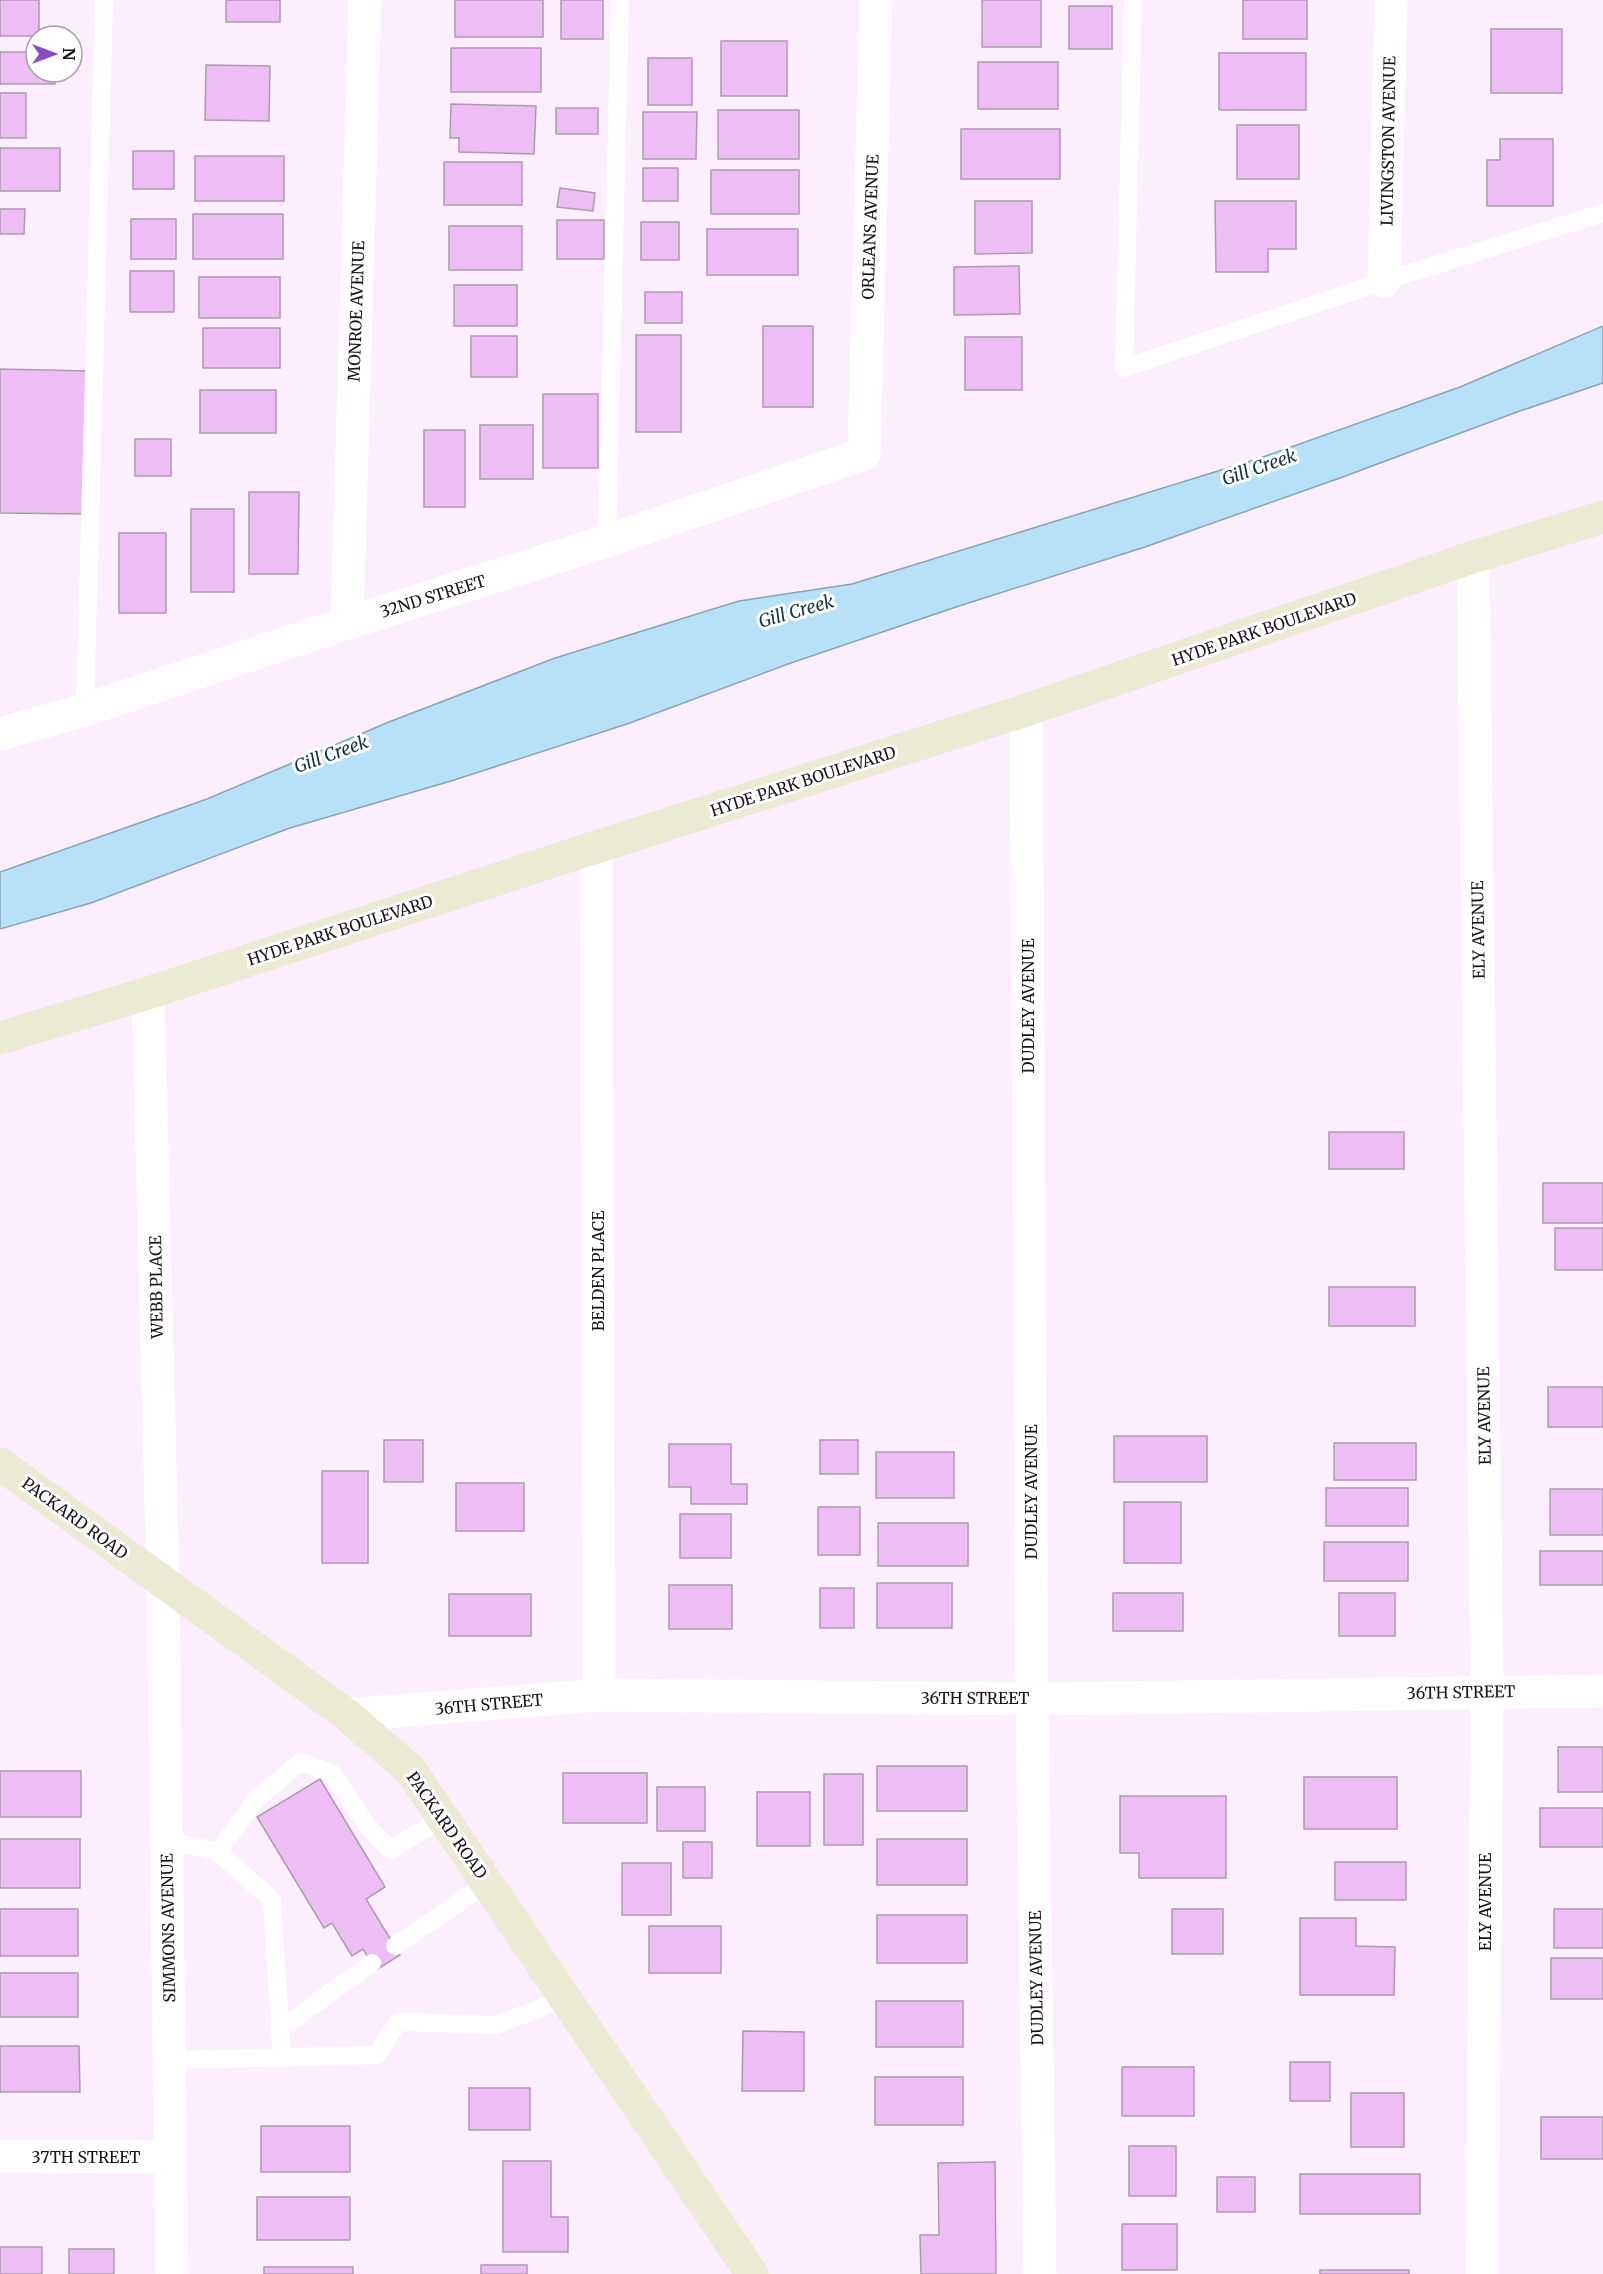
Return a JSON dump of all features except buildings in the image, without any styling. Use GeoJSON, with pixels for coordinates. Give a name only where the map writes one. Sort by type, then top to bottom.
{"type":"FeatureCollection","features":[{"type":"Feature","properties":{"kind":"main road","name":"HYDE PARK BOULEVARD"},"geometry":{"type":"LineString","coordinates":[[0,1038],[148,993],[597,846],[1026,710],[1473,557],[1603,517]]}},
{"type":"Feature","properties":{"kind":"main road","name":"PACKARD ROAD"},"geometry":{"type":"LineString","coordinates":[[0,1464],[347,1715],[411,1771],[752,2274]]}},
{"type":"Feature","properties":{"kind":"street","name":"MONROE AVENUE"},"geometry":{"type":"LineString","coordinates":[[347,623],[365,0]]}},
{"type":"Feature","properties":{"kind":"street","name":"ORLEANS AVENUE"},"geometry":{"type":"LineString","coordinates":[[864,454],[876,0]]}},
{"type":"Feature","properties":{"kind":"street","name":"LIVINGSTON AVENUE"},"geometry":{"type":"LineString","coordinates":[[1384,281],[1391,0]]}},
{"type":"Feature","properties":{"kind":"street","name":"32ND STREET"},"geometry":{"type":"LineString","coordinates":[[0,734],[85,710],[347,623],[607,541],[864,454]]}},
{"type":"Feature","properties":{"kind":"street","name":"ELY AVENUE"},"geometry":{"type":"LineString","coordinates":[[1473,557],[1487,1692],[1482,2274]]}},
{"type":"Feature","properties":{"kind":"street","name":"DUDLEY AVENUE"},"geometry":{"type":"LineString","coordinates":[[1026,710],[1032,1699],[1040,2274]]}},
{"type":"Feature","properties":{"kind":"street","name":"BELDEN PLACE"},"geometry":{"type":"LineString","coordinates":[[597,846],[599,1695]]}},
{"type":"Feature","properties":{"kind":"street","name":"WEBB PLACE"},"geometry":{"type":"LineString","coordinates":[[148,993],[163,1582]]}},
{"type":"Feature","properties":{"kind":"street","name":"SIMMONS AVENUE"},"geometry":{"type":"LineString","coordinates":[[163,1582],[172,2274]]}},
{"type":"Feature","properties":{"kind":"street","name":"36TH STREET"},"geometry":{"type":"LineString","coordinates":[[347,1715],[599,1695],[1032,1699],[1603,1691]]}},
{"type":"Feature","properties":{"kind":"street","name":"37TH STREET"},"geometry":{"type":"LineString","coordinates":[[0,2156],[171,2157]]}},
{"type":"Feature","properties":{"kind":"lane"},"geometry":{"type":"LineString","coordinates":[[85,710],[104,0]]}},
{"type":"Feature","properties":{"kind":"lane"},"geometry":{"type":"LineString","coordinates":[[607,541],[620,0]]}},
{"type":"Feature","properties":{"kind":"lane"},"geometry":{"type":"LineString","coordinates":[[1133,0],[1124,368],[1384,281],[1603,213]]}},
{"type":"Feature","properties":{"kind":"lane"},"geometry":{"type":"LineString","coordinates":[[218,1852],[257,1798],[301,1762],[332,1773],[367,1826],[391,1850],[443,1818]]}},
{"type":"Feature","properties":{"kind":"lane"},"geometry":{"type":"LineString","coordinates":[[167,1840],[218,1852],[272,1900],[282,2058]]}},
{"type":"Feature","properties":{"kind":"lane"},"geometry":{"type":"LineString","coordinates":[[395,1946],[487,1883]]}},
{"type":"Feature","properties":{"kind":"lane"},"geometry":{"type":"LineString","coordinates":[[280,2029],[372,1963]]}},
{"type":"Feature","properties":{"kind":"lane"},"geometry":{"type":"LineString","coordinates":[[169,2060],[377,2055],[398,2022],[497,2025],[565,1998]]}},
{"type":"Feature","properties":{"kind":"water","name":"Gill Creek"},"geometry":{"type":"Polygon","coordinates":[[[1603,326],[1603,383],[1145,547],[959,606],[788,664],[627,724],[451,781],[290,828],[91,903],[0,929],[0,872],[207,799],[389,722],[555,658],[739,601],[852,584],[1260,458],[1460,387],[1603,326]]]}}]}
